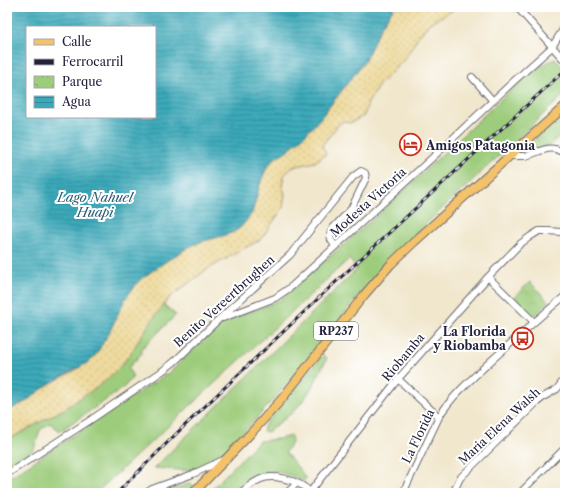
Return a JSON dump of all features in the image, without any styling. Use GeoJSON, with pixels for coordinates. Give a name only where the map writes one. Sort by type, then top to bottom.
{"type":"FeatureCollection","features":[{"type":"Feature","properties":{"kind":"main road","name":"RP237"},"geometry":{"type":"LineString","coordinates":[[192,493],[226,459],[280,400],[391,264],[508,156],[565,106]]}},
{"type":"Feature","properties":{"kind":"street"},"geometry":{"type":"LineString","coordinates":[[517,7],[565,60]]}},
{"type":"Feature","properties":{"kind":"street","name":"Modesta Victoria"},"geometry":{"type":"LineString","coordinates":[[218,320],[275,298],[291,287],[552,47],[565,26]]}},
{"type":"Feature","properties":{"kind":"street"},"geometry":{"type":"LineString","coordinates":[[472,77],[493,101]]}},
{"type":"Feature","properties":{"kind":"street"},"geometry":{"type":"LineString","coordinates":[[560,151],[565,146]]}},
{"type":"Feature","properties":{"kind":"street"},"geometry":{"type":"LineString","coordinates":[[508,156],[526,156],[550,148],[560,151],[565,156]]}},
{"type":"Feature","properties":{"kind":"street","name":"Benito Vereertbrughen"},"geometry":{"type":"LineString","coordinates":[[7,474],[89,421],[174,362],[218,320],[290,256],[353,177],[361,171],[365,173],[366,178],[351,209],[332,230],[330,235],[335,246]]}},
{"type":"Feature","properties":{"kind":"street","name":"Riobamba"},"geometry":{"type":"LineString","coordinates":[[311,493],[398,378],[488,276],[520,244],[539,231],[548,230],[565,233]]}},
{"type":"Feature","properties":{"kind":"street"},"geometry":{"type":"LineString","coordinates":[[488,276],[534,322]]}},
{"type":"Feature","properties":{"kind":"street","name":"La Florida"},"geometry":{"type":"LineString","coordinates":[[403,493],[445,407],[464,386],[534,322],[565,296]]}},
{"type":"Feature","properties":{"kind":"street"},"geometry":{"type":"LineString","coordinates":[[398,378],[439,418]]}},
{"type":"Feature","properties":{"kind":"street","name":"Maria Elena Walsh"},"geometry":{"type":"LineString","coordinates":[[453,493],[460,478],[536,403],[557,389],[565,378]]}},
{"type":"Feature","properties":{"kind":"street"},"geometry":{"type":"LineString","coordinates":[[520,493],[565,448]]}},
{"type":"Feature","properties":{"kind":"street"},"geometry":{"type":"LineString","coordinates":[[146,493],[152,489],[193,474],[226,459]]}},
{"type":"Feature","properties":{"kind":"street"},"geometry":{"type":"LineString","coordinates":[[193,474],[203,487],[198,493]]}},
{"type":"Feature","properties":{"kind":"street"},"geometry":{"type":"LineString","coordinates":[[240,493],[262,478],[277,477],[297,483],[311,493]]}},
{"type":"Feature","properties":{"kind":"street"},"geometry":{"type":"LineString","coordinates":[[287,493],[297,483]]}},
{"type":"Feature","properties":{"kind":"street"},"geometry":{"type":"LineString","coordinates":[[456,486],[459,493]]}},
{"type":"Feature","properties":{"kind":"green space"},"geometry":{"type":"Polygon","coordinates":[[[555,59],[565,70],[565,94],[413,236],[358,297],[273,400],[221,457],[193,471],[154,468],[357,269],[349,259],[96,493],[7,493],[7,479],[170,372],[223,322],[280,300],[383,210],[533,69],[555,59]]]}},
{"type":"Feature","properties":{"kind":"green space"},"geometry":{"type":"Polygon","coordinates":[[[565,112],[565,131],[550,145],[531,152],[525,149],[536,138],[565,112]]]}},
{"type":"Feature","properties":{"kind":"green space"},"geometry":{"type":"Polygon","coordinates":[[[530,282],[549,302],[533,317],[514,297],[530,282]]]}},
{"type":"Feature","properties":{"kind":"green space"},"geometry":{"type":"Polygon","coordinates":[[[163,304],[176,315],[141,349],[142,353],[128,368],[133,377],[122,389],[60,431],[50,423],[40,430],[34,449],[7,467],[7,440],[64,409],[120,367],[163,304]]]}},
{"type":"Feature","properties":{"kind":"green space"},"geometry":{"type":"Polygon","coordinates":[[[323,355],[327,358],[313,386],[304,399],[291,414],[268,432],[263,431],[265,424],[323,355]]]}},
{"type":"Feature","properties":{"kind":"green space"},"geometry":{"type":"Polygon","coordinates":[[[291,436],[292,443],[285,452],[306,479],[304,481],[280,472],[267,472],[255,476],[236,493],[208,493],[259,441],[291,436]]]}},
{"type":"Feature","properties":{"kind":"green space"},"geometry":{"type":"Polygon","coordinates":[[[190,482],[194,486],[186,493],[159,493],[186,485],[190,482]]]}},
{"type":"Feature","properties":{"kind":"sand"},"geometry":{"type":"Polygon","coordinates":[[[394,7],[458,7],[430,23],[418,37],[404,60],[379,85],[368,103],[364,116],[350,123],[343,121],[338,125],[322,145],[326,154],[315,162],[293,167],[284,175],[282,186],[285,194],[283,208],[261,239],[206,270],[169,298],[149,324],[120,367],[103,383],[64,409],[7,440],[7,411],[25,402],[49,384],[76,370],[95,356],[109,333],[125,299],[139,281],[187,248],[200,242],[226,235],[241,227],[252,213],[261,181],[267,167],[275,158],[288,150],[302,138],[319,120],[364,62],[381,27],[394,7]]]}},
{"type":"Feature","properties":{"kind":"water","name":"Lago Nahuel Huapi"},"geometry":{"type":"Polygon","coordinates":[[[7,7],[394,7],[381,27],[364,62],[319,120],[302,138],[288,150],[275,158],[267,167],[261,181],[252,213],[241,227],[234,232],[200,242],[187,248],[139,281],[125,299],[109,333],[95,356],[87,363],[49,384],[25,402],[7,411],[7,7]]]}},
{"type":"Feature","properties":{"kind":"railway"},"geometry":{"type":"LineString","coordinates":[[117,493],[179,431],[325,292],[565,70]]}},
{"type":"Feature","properties":{"kind":"place","name":"Amigos Patagonia"},"geometry":{"type":"Point","coordinates":[410,145]}},
{"type":"Feature","properties":{"kind":"place","name":"La Florida y Riobamba"},"geometry":{"type":"Point","coordinates":[522,338]}}]}
